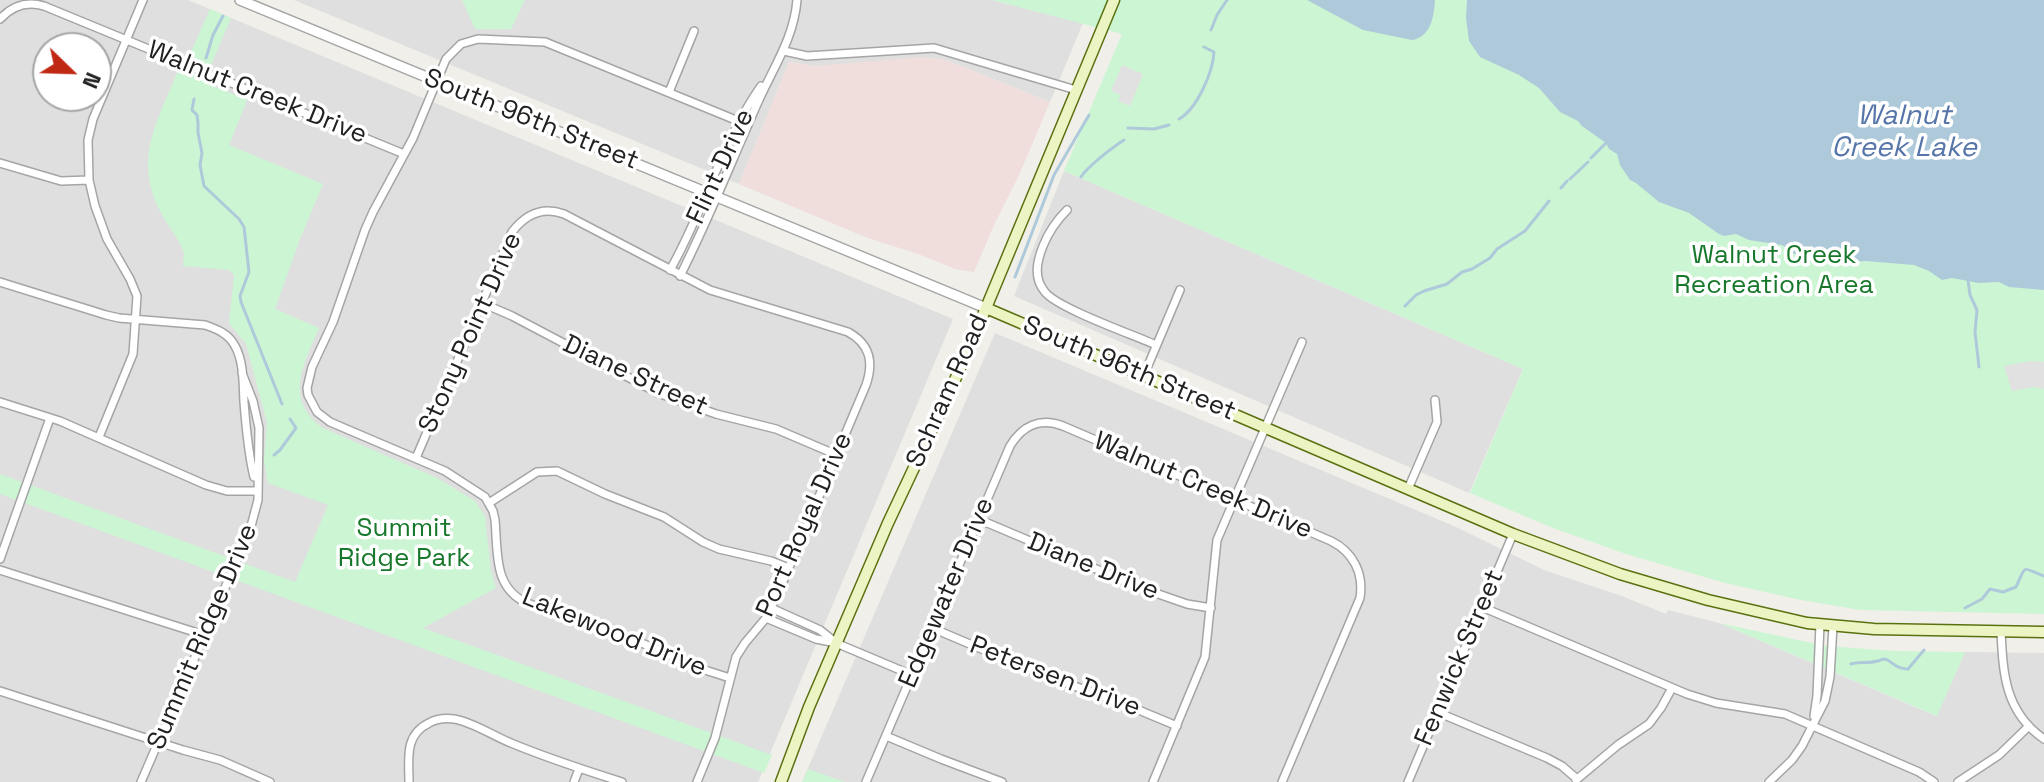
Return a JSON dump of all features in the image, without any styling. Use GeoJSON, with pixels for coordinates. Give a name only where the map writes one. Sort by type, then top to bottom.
{"type":"FeatureCollection","features":[{"type":"Feature","properties":{"kind":"main road","name":"Schram Road"},"geometry":{"type":"LineString","coordinates":[[781,782],[836,643],[951,389],[1114,0]]}},
{"type":"Feature","properties":{"kind":"main road","name":"South 96th Street"},"geometry":{"type":"LineString","coordinates":[[986,308],[1513,534],[1667,588],[1769,615],[1833,626],[2044,632]]}},
{"type":"Feature","properties":{"kind":"street"},"geometry":{"type":"LineString","coordinates":[[99,437],[133,354],[137,296],[100,222],[89,180],[88,150],[90,131],[143,0]]}},
{"type":"Feature","properties":{"kind":"street","name":"South 96th Street"},"geometry":{"type":"LineString","coordinates":[[240,0],[986,308]]}},
{"type":"Feature","properties":{"kind":"street","name":"Flint Drive"},"geometry":{"type":"LineString","coordinates":[[670,270],[739,121],[784,51],[797,0]]}},
{"type":"Feature","properties":{"kind":"street","name":"Walnut Creek Drive"},"geometry":{"type":"LineString","coordinates":[[0,19],[20,5],[44,6],[404,154]]}},
{"type":"Feature","properties":{"kind":"street"},"geometry":{"type":"LineString","coordinates":[[669,92],[694,31]]}},
{"type":"Feature","properties":{"kind":"street"},"geometry":{"type":"LineString","coordinates":[[748,125],[545,42],[478,39],[461,44],[446,59],[404,154],[365,230],[333,322],[312,367],[307,388],[317,412],[330,422],[445,471],[479,492],[489,503],[537,472],[557,471],[664,517],[719,549],[789,568]]}},
{"type":"Feature","properties":{"kind":"street"},"geometry":{"type":"LineString","coordinates":[[784,51],[807,56],[934,48],[1076,90]]}},
{"type":"Feature","properties":{"kind":"street","name":"Flint Drive"},"geometry":{"type":"LineString","coordinates":[[680,276],[776,65]]}},
{"type":"Feature","properties":{"kind":"street"},"geometry":{"type":"LineString","coordinates":[[0,163],[61,181],[89,180]]}},
{"type":"Feature","properties":{"kind":"street"},"geometry":{"type":"LineString","coordinates":[[1067,210],[1055,222],[1037,260],[1036,271],[1044,292],[1061,304],[1156,345]]}},
{"type":"Feature","properties":{"kind":"street","name":"Stony Point Drive"},"geometry":{"type":"LineString","coordinates":[[416,458],[512,232],[522,221],[533,214],[558,212],[670,270]]}},
{"type":"Feature","properties":{"kind":"street"},"geometry":{"type":"LineString","coordinates":[[670,270],[680,276]]}},
{"type":"Feature","properties":{"kind":"street","name":"Port Royal Drive"},"geometry":{"type":"LineString","coordinates":[[680,276],[724,295],[848,332],[863,343],[871,368],[771,608],[740,650],[715,738],[697,782]]}},
{"type":"Feature","properties":{"kind":"street","name":"Summit Ridge Drive"},"geometry":{"type":"LineString","coordinates":[[0,282],[106,315],[205,325],[220,331],[237,349],[253,401],[259,428],[258,491],[254,520],[141,782]]}},
{"type":"Feature","properties":{"kind":"street"},"geometry":{"type":"LineString","coordinates":[[1144,375],[1180,290]]}},
{"type":"Feature","properties":{"kind":"street","name":"Diane Street"},"geometry":{"type":"LineString","coordinates":[[482,303],[658,393],[716,414],[776,429],[837,455]]}},
{"type":"Feature","properties":{"kind":"street"},"geometry":{"type":"LineString","coordinates":[[1153,782],[1205,657],[1217,540],[1302,342]]}},
{"type":"Feature","properties":{"kind":"street"},"geometry":{"type":"LineString","coordinates":[[1408,489],[1437,422],[1435,400]]}},
{"type":"Feature","properties":{"kind":"street"},"geometry":{"type":"LineString","coordinates":[[0,402],[99,437],[206,485],[227,491],[258,491]]}},
{"type":"Feature","properties":{"kind":"street"},"geometry":{"type":"LineString","coordinates":[[0,559],[50,418]]}},
{"type":"Feature","properties":{"kind":"street","name":"Walnut Creek Drive"},"geometry":{"type":"LineString","coordinates":[[1046,422],[1063,426],[1331,541],[1354,560],[1360,574],[1360,598],[1282,782]]}},
{"type":"Feature","properties":{"kind":"street","name":"Edgewater Drive"},"geometry":{"type":"LineString","coordinates":[[866,782],[1013,440],[1029,426],[1046,422]]}},
{"type":"Feature","properties":{"kind":"street","name":"Lakewood Drive"},"geometry":{"type":"LineString","coordinates":[[489,503],[495,520],[502,579],[514,596],[730,678]]}},
{"type":"Feature","properties":{"kind":"street","name":"Diane Drive"},"geometry":{"type":"LineString","coordinates":[[978,519],[1141,588],[1187,604],[1211,608]]}},
{"type":"Feature","properties":{"kind":"street","name":"Fenwick Street"},"geometry":{"type":"LineString","coordinates":[[1408,782],[1513,534]]}},
{"type":"Feature","properties":{"kind":"street"},"geometry":{"type":"LineString","coordinates":[[0,570],[204,635]]}},
{"type":"Feature","properties":{"kind":"street"},"geometry":{"type":"LineString","coordinates":[[1482,607],[1687,694],[1716,703],[1773,711],[1812,726],[1919,772],[1934,782]]}},
{"type":"Feature","properties":{"kind":"street"},"geometry":{"type":"LineString","coordinates":[[771,608],[820,630],[836,643]]}},
{"type":"Feature","properties":{"kind":"street"},"geometry":{"type":"LineString","coordinates":[[766,618],[912,675]]}},
{"type":"Feature","properties":{"kind":"street"},"geometry":{"type":"LineString","coordinates":[[1812,726],[1817,696],[1820,624]]}},
{"type":"Feature","properties":{"kind":"street"},"geometry":{"type":"LineString","coordinates":[[1769,782],[1792,760],[1828,690],[1833,626]]}},
{"type":"Feature","properties":{"kind":"street","name":"Petersen Drive"},"geometry":{"type":"LineString","coordinates":[[932,628],[1177,726]]}},
{"type":"Feature","properties":{"kind":"street"},"geometry":{"type":"LineString","coordinates":[[2001,631],[2005,683],[2015,706],[2029,726],[2044,739]]}},
{"type":"Feature","properties":{"kind":"street"},"geometry":{"type":"LineString","coordinates":[[1437,712],[1547,758],[1562,766],[1576,781],[1618,745],[1649,724],[1672,688]]}},
{"type":"Feature","properties":{"kind":"street"},"geometry":{"type":"LineString","coordinates":[[0,691],[220,760],[270,782]]}},
{"type":"Feature","properties":{"kind":"street"},"geometry":{"type":"LineString","coordinates":[[409,782],[407,754],[412,740],[422,727],[438,720],[453,719],[579,769],[622,782]]}},
{"type":"Feature","properties":{"kind":"street"},"geometry":{"type":"LineString","coordinates":[[1958,782],[1999,755],[2029,726]]}},
{"type":"Feature","properties":{"kind":"street"},"geometry":{"type":"LineString","coordinates":[[886,736],[1002,782]]}},
{"type":"Feature","properties":{"kind":"street"},"geometry":{"type":"LineString","coordinates":[[574,782],[579,769]]}},
{"type":"Feature","properties":{"kind":"shaded area"},"geometry":{"type":"Polygon","coordinates":[[[0,0],[188,0],[953,319],[758,782],[0,782],[0,0]]]}},
{"type":"Feature","properties":{"kind":"shaded area"},"geometry":{"type":"Polygon","coordinates":[[[294,0],[992,0],[1083,23],[1050,102],[934,58],[815,66],[789,62],[739,184],[294,0]]]}},
{"type":"Feature","properties":{"kind":"shaded area"},"geometry":{"type":"Polygon","coordinates":[[[921,57],[946,60],[1050,102],[974,272],[955,269],[865,237],[739,184],[789,62],[815,66],[921,57]]]}},
{"type":"Feature","properties":{"kind":"shaded area"},"geometry":{"type":"Polygon","coordinates":[[[1122,65],[1143,74],[1130,106],[1118,101],[1121,95],[1111,91],[1122,65]]]}},
{"type":"Feature","properties":{"kind":"shaded area"},"geometry":{"type":"Polygon","coordinates":[[[1064,171],[1523,369],[1469,493],[1014,296],[1064,171]]]}},
{"type":"Feature","properties":{"kind":"shaded area"},"geometry":{"type":"Polygon","coordinates":[[[995,333],[1454,526],[1544,570],[1666,614],[1668,610],[1719,623],[1936,716],[1965,652],[2044,653],[2044,782],[802,782],[995,333]]]}},
{"type":"Feature","properties":{"kind":"shaded area"},"geometry":{"type":"Polygon","coordinates":[[[2044,362],[2044,389],[2034,387],[2012,391],[2004,366],[2044,362]]]}},
{"type":"Feature","properties":{"kind":"green space"},"geometry":{"type":"Polygon","coordinates":[[[462,0],[525,0],[511,29],[475,29],[462,0]]]}},
{"type":"Feature","properties":{"kind":"green space","name":"Walnut Creek Recreation Area"},"geometry":{"type":"Polygon","coordinates":[[[992,0],[2044,0],[2044,614],[1860,610],[1801,600],[1725,583],[1626,554],[1470,493],[1523,369],[1064,171],[1122,34],[992,0]]]}},
{"type":"Feature","properties":{"kind":"green space","name":"Summit Ridge Park"},"geometry":{"type":"Polygon","coordinates":[[[210,9],[231,18],[204,82],[247,100],[229,145],[323,184],[275,309],[319,328],[300,381],[303,405],[323,428],[437,478],[475,501],[485,516],[496,588],[423,628],[772,755],[764,773],[0,494],[0,474],[295,582],[328,505],[268,483],[264,461],[267,423],[246,344],[229,323],[234,275],[229,270],[183,266],[184,253],[159,209],[149,172],[149,155],[157,122],[178,71],[182,72],[210,9]]]}},
{"type":"Feature","properties":{"kind":"green space"},"geometry":{"type":"Polygon","coordinates":[[[1719,623],[1826,646],[1965,652],[1937,716],[1719,623]]]}},
{"type":"Feature","properties":{"kind":"green space"},"geometry":{"type":"Polygon","coordinates":[[[808,769],[845,782],[802,782],[808,769]]]}},
{"type":"Feature","properties":{"kind":"water"},"geometry":{"type":"Polygon","coordinates":[[[1307,0],[1435,0],[1427,30],[1412,40],[1363,30],[1307,0]]]}},
{"type":"Feature","properties":{"kind":"water","name":"Walnut Creek Lake"},"geometry":{"type":"Polygon","coordinates":[[[1467,0],[2044,0],[2044,290],[2009,287],[1999,282],[1942,280],[1914,265],[1865,261],[1839,263],[1821,257],[1806,258],[1782,245],[1749,240],[1736,234],[1719,234],[1689,213],[1659,202],[1630,180],[1617,154],[1578,121],[1560,112],[1539,88],[1480,57],[1469,41],[1467,0]]]}},
{"type":"Feature","properties":{"kind":"waterway"},"geometry":{"type":"LineString","coordinates":[[1211,30],[1227,0]]}},
{"type":"Feature","properties":{"kind":"waterway"},"geometry":{"type":"LineString","coordinates":[[206,58],[223,16]]}},
{"type":"Feature","properties":{"kind":"waterway"},"geometry":{"type":"LineString","coordinates":[[1179,119],[1198,99],[1207,79],[1214,52],[1204,47]]}},
{"type":"Feature","properties":{"kind":"waterway"},"geometry":{"type":"LineString","coordinates":[[194,99],[192,110],[197,115],[204,186],[244,227],[249,272],[240,296],[241,302],[282,404]]}},
{"type":"Feature","properties":{"kind":"waterway"},"geometry":{"type":"LineString","coordinates":[[1015,277],[1054,175],[1089,115]]}},
{"type":"Feature","properties":{"kind":"waterway"},"geometry":{"type":"LineString","coordinates":[[1128,128],[1154,129],[1169,125]]}},
{"type":"Feature","properties":{"kind":"waterway"},"geometry":{"type":"LineString","coordinates":[[1081,177],[1124,140]]}},
{"type":"Feature","properties":{"kind":"waterway"},"geometry":{"type":"LineString","coordinates":[[1591,158],[1606,143]]}},
{"type":"Feature","properties":{"kind":"waterway"},"geometry":{"type":"LineString","coordinates":[[1570,179],[1588,162]]}},
{"type":"Feature","properties":{"kind":"waterway"},"geometry":{"type":"LineString","coordinates":[[1561,188],[1567,181]]}},
{"type":"Feature","properties":{"kind":"waterway"},"geometry":{"type":"LineString","coordinates":[[1405,306],[1416,295],[1447,284],[1462,272],[1490,258],[1497,249],[1525,231],[1549,201]]}},
{"type":"Feature","properties":{"kind":"waterway"},"geometry":{"type":"LineString","coordinates":[[1968,280],[1977,310],[1975,332],[1979,367]]}},
{"type":"Feature","properties":{"kind":"waterway"},"geometry":{"type":"LineString","coordinates":[[274,455],[296,428],[290,419]]}},
{"type":"Feature","properties":{"kind":"waterway"},"geometry":{"type":"LineString","coordinates":[[1965,608],[1982,599],[1990,589],[2003,592],[2016,587],[2027,569],[2044,576]]}},
{"type":"Feature","properties":{"kind":"waterway"},"geometry":{"type":"LineString","coordinates":[[1851,664],[1884,659],[1899,668],[1908,669],[1924,650]]}}]}
